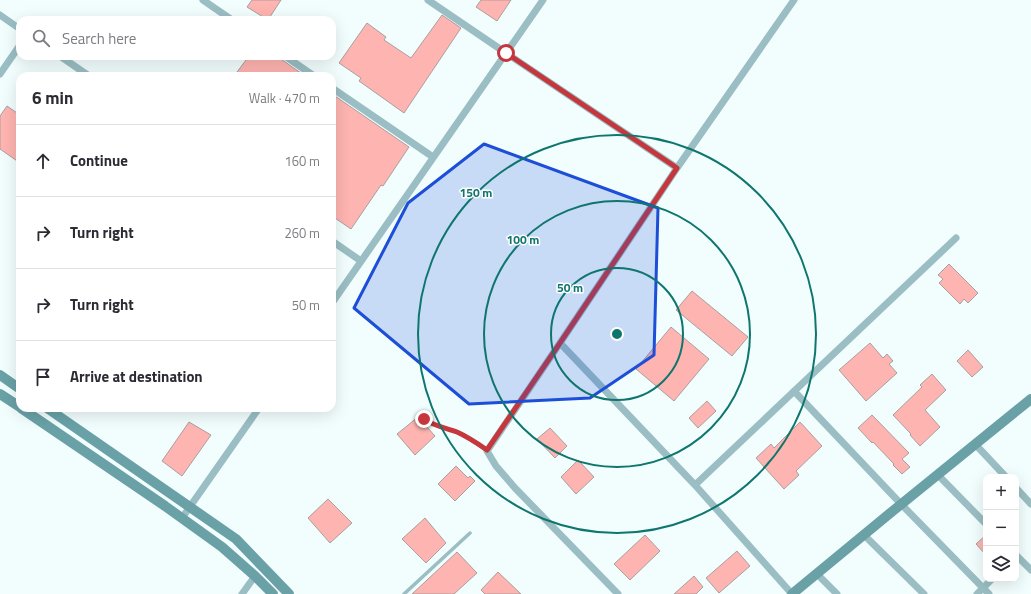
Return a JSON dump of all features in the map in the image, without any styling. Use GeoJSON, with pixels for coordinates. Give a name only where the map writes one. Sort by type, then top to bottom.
{"type":"FeatureCollection","features":[{"type":"Feature","properties":{"kind":"street"},"geometry":{"type":"LineString","coordinates":[[203,0],[226,16]]}},
{"type":"Feature","properties":{"kind":"street"},"geometry":{"type":"LineString","coordinates":[[428,0],[677,168]]}},
{"type":"Feature","properties":{"kind":"street"},"geometry":{"type":"LineString","coordinates":[[336,297],[543,0]]}},
{"type":"Feature","properties":{"kind":"street"},"geometry":{"type":"LineString","coordinates":[[618,594],[515,488],[496,466],[487,450],[677,168],[794,0]]}},
{"type":"Feature","properties":{"kind":"street"},"geometry":{"type":"LineString","coordinates":[[0,15],[16,26]]}},
{"type":"Feature","properties":{"kind":"street"},"geometry":{"type":"LineString","coordinates":[[0,74],[16,51]]}},
{"type":"Feature","properties":{"kind":"street"},"geometry":{"type":"LineString","coordinates":[[66,60],[83,72]]}},
{"type":"Feature","properties":{"kind":"street"},"geometry":{"type":"LineString","coordinates":[[291,60],[308,72]]}},
{"type":"Feature","properties":{"kind":"street"},"geometry":{"type":"LineString","coordinates":[[336,91],[433,157]]}},
{"type":"Feature","properties":{"kind":"street"},"geometry":{"type":"LineString","coordinates":[[695,485],[956,238]]}},
{"type":"Feature","properties":{"kind":"street"},"geometry":{"type":"LineString","coordinates":[[336,244],[361,261]]}},
{"type":"Feature","properties":{"kind":"street"},"geometry":{"type":"LineString","coordinates":[[560,343],[695,485],[792,594],[1031,399]]}},
{"type":"Feature","properties":{"kind":"street"},"geometry":{"type":"LineString","coordinates":[[0,375],[16,386]]}},
{"type":"Feature","properties":{"kind":"street"},"geometry":{"type":"LineString","coordinates":[[794,391],[989,594]]}},
{"type":"Feature","properties":{"kind":"street"},"geometry":{"type":"LineString","coordinates":[[0,394],[16,405]]}},
{"type":"Feature","properties":{"kind":"street"},"geometry":{"type":"LineString","coordinates":[[26,412],[182,518],[222,547],[256,576],[273,594]]}},
{"type":"Feature","properties":{"kind":"street"},"geometry":{"type":"LineString","coordinates":[[53,412],[236,539],[288,594]]}},
{"type":"Feature","properties":{"kind":"street"},"geometry":{"type":"LineString","coordinates":[[182,518],[256,412]]}},
{"type":"Feature","properties":{"kind":"street"},"geometry":{"type":"LineString","coordinates":[[976,444],[1003,474]]}},
{"type":"Feature","properties":{"kind":"street"},"geometry":{"type":"LineString","coordinates":[[938,474],[983,521]]}},
{"type":"Feature","properties":{"kind":"street"},"geometry":{"type":"LineString","coordinates":[[1019,491],[1031,504]]}},
{"type":"Feature","properties":{"kind":"street"},"geometry":{"type":"LineString","coordinates":[[864,535],[924,594]]}},
{"type":"Feature","properties":{"kind":"street"},"geometry":{"type":"LineString","coordinates":[[1019,558],[1031,570]]}},
{"type":"Feature","properties":{"kind":"street"},"geometry":{"type":"LineString","coordinates":[[817,574],[837,594]]}},
{"type":"Feature","properties":{"kind":"street"},"geometry":{"type":"LineString","coordinates":[[242,594],[256,576]]}},
{"type":"Feature","properties":{"kind":"street"},"geometry":{"type":"LineString","coordinates":[[977,594],[989,582]]}},
{"type":"Feature","properties":{"kind":"lane"},"geometry":{"type":"LineString","coordinates":[[424,419],[456,432],[487,450]]}},
{"type":"Feature","properties":{"kind":"lane"},"geometry":{"type":"LineString","coordinates":[[404,594],[470,533]]}},
{"type":"Feature","properties":{"kind":"highlighted area"},"geometry":{"type":"Polygon","coordinates":[[[484,144],[658,208],[654,355],[590,398],[469,404],[354,308],[408,203],[484,144]]]}},
{"type":"Feature","properties":{"kind":"building"},"geometry":{"type":"Polygon","coordinates":[[[252,0],[281,0],[271,16],[262,16],[247,7],[252,0]]]}},
{"type":"Feature","properties":{"kind":"building"},"geometry":{"type":"Polygon","coordinates":[[[481,0],[511,0],[497,21],[476,7],[481,0]]]}},
{"type":"Feature","properties":{"kind":"building"},"geometry":{"type":"Polygon","coordinates":[[[442,15],[461,28],[404,113],[359,81],[361,78],[339,63],[367,23],[386,37],[384,40],[411,58],[442,15]]]}},
{"type":"Feature","properties":{"kind":"building"},"geometry":{"type":"Polygon","coordinates":[[[246,60],[282,60],[299,72],[237,72],[246,60]]]}},
{"type":"Feature","properties":{"kind":"building"},"geometry":{"type":"Polygon","coordinates":[[[336,97],[409,147],[383,186],[381,185],[351,229],[336,219],[336,97]]]}},
{"type":"Feature","properties":{"kind":"building"},"geometry":{"type":"Polygon","coordinates":[[[7,106],[16,112],[16,160],[0,149],[0,116],[7,106]]]}},
{"type":"Feature","properties":{"kind":"building"},"geometry":{"type":"Polygon","coordinates":[[[949,264],[978,293],[968,303],[964,299],[960,304],[939,283],[943,279],[938,275],[949,264]]]}},
{"type":"Feature","properties":{"kind":"building"},"geometry":{"type":"Polygon","coordinates":[[[692,291],[748,337],[732,356],[676,310],[692,291]]]}},
{"type":"Feature","properties":{"kind":"building"},"geometry":{"type":"Polygon","coordinates":[[[671,327],[709,359],[674,401],[636,369],[671,327]]]}},
{"type":"Feature","properties":{"kind":"building"},"geometry":{"type":"Polygon","coordinates":[[[870,343],[883,358],[887,354],[893,361],[889,364],[897,373],[866,401],[839,370],[870,343]]]}},
{"type":"Feature","properties":{"kind":"building"},"geometry":{"type":"Polygon","coordinates":[[[968,350],[983,367],[972,377],[957,361],[968,350]]]}},
{"type":"Feature","properties":{"kind":"building"},"geometry":{"type":"Polygon","coordinates":[[[932,374],[946,390],[925,410],[940,427],[920,446],[893,415],[922,387],[920,385],[932,374]]]}},
{"type":"Feature","properties":{"kind":"building"},"geometry":{"type":"Polygon","coordinates":[[[707,401],[716,411],[698,428],[689,418],[707,401]]]}},
{"type":"Feature","properties":{"kind":"building"},"geometry":{"type":"Polygon","coordinates":[[[872,415],[909,453],[902,459],[910,467],[902,474],[858,428],[872,415]]]}},
{"type":"Feature","properties":{"kind":"building"},"geometry":{"type":"Polygon","coordinates":[[[418,417],[435,436],[415,455],[397,434],[418,417]]]}},
{"type":"Feature","properties":{"kind":"building"},"geometry":{"type":"Polygon","coordinates":[[[189,422],[211,435],[182,476],[162,461],[189,422]]]}},
{"type":"Feature","properties":{"kind":"building"},"geometry":{"type":"Polygon","coordinates":[[[800,422],[822,446],[796,471],[799,475],[784,489],[756,458],[771,444],[774,448],[800,422]]]}},
{"type":"Feature","properties":{"kind":"building"},"geometry":{"type":"Polygon","coordinates":[[[550,428],[567,446],[555,458],[537,439],[550,428]]]}},
{"type":"Feature","properties":{"kind":"building"},"geometry":{"type":"Polygon","coordinates":[[[578,460],[594,477],[576,494],[561,477],[578,460]]]}},
{"type":"Feature","properties":{"kind":"building"},"geometry":{"type":"Polygon","coordinates":[[[456,466],[468,478],[470,476],[475,481],[455,501],[438,484],[456,466]]]}},
{"type":"Feature","properties":{"kind":"building"},"geometry":{"type":"Polygon","coordinates":[[[328,499],[352,523],[330,543],[308,518],[328,499]]]}},
{"type":"Feature","properties":{"kind":"building"},"geometry":{"type":"Polygon","coordinates":[[[425,518],[446,543],[426,563],[402,539],[425,518]]]}},
{"type":"Feature","properties":{"kind":"building"},"geometry":{"type":"Polygon","coordinates":[[[645,535],[660,551],[630,580],[614,564],[645,535]]]}},
{"type":"Feature","properties":{"kind":"building"},"geometry":{"type":"Polygon","coordinates":[[[983,538],[983,552],[976,544],[983,538]]]}},
{"type":"Feature","properties":{"kind":"building"},"geometry":{"type":"Polygon","coordinates":[[[737,551],[750,566],[719,593],[706,578],[737,551]]]}},
{"type":"Feature","properties":{"kind":"building"},"geometry":{"type":"Polygon","coordinates":[[[457,552],[477,573],[454,594],[412,594],[457,552]]]}},
{"type":"Feature","properties":{"kind":"building"},"geometry":{"type":"Polygon","coordinates":[[[498,572],[521,594],[485,594],[481,590],[498,572]]]}},
{"type":"Feature","properties":{"kind":"building"},"geometry":{"type":"Polygon","coordinates":[[[694,576],[703,587],[696,594],[674,594],[694,576]]]}},
{"type":"Feature","properties":{"kind":"route"},"geometry":{"type":"LineString","coordinates":[[424,419],[435,425],[456,432],[487,450],[677,168],[506,53]]}}]}
